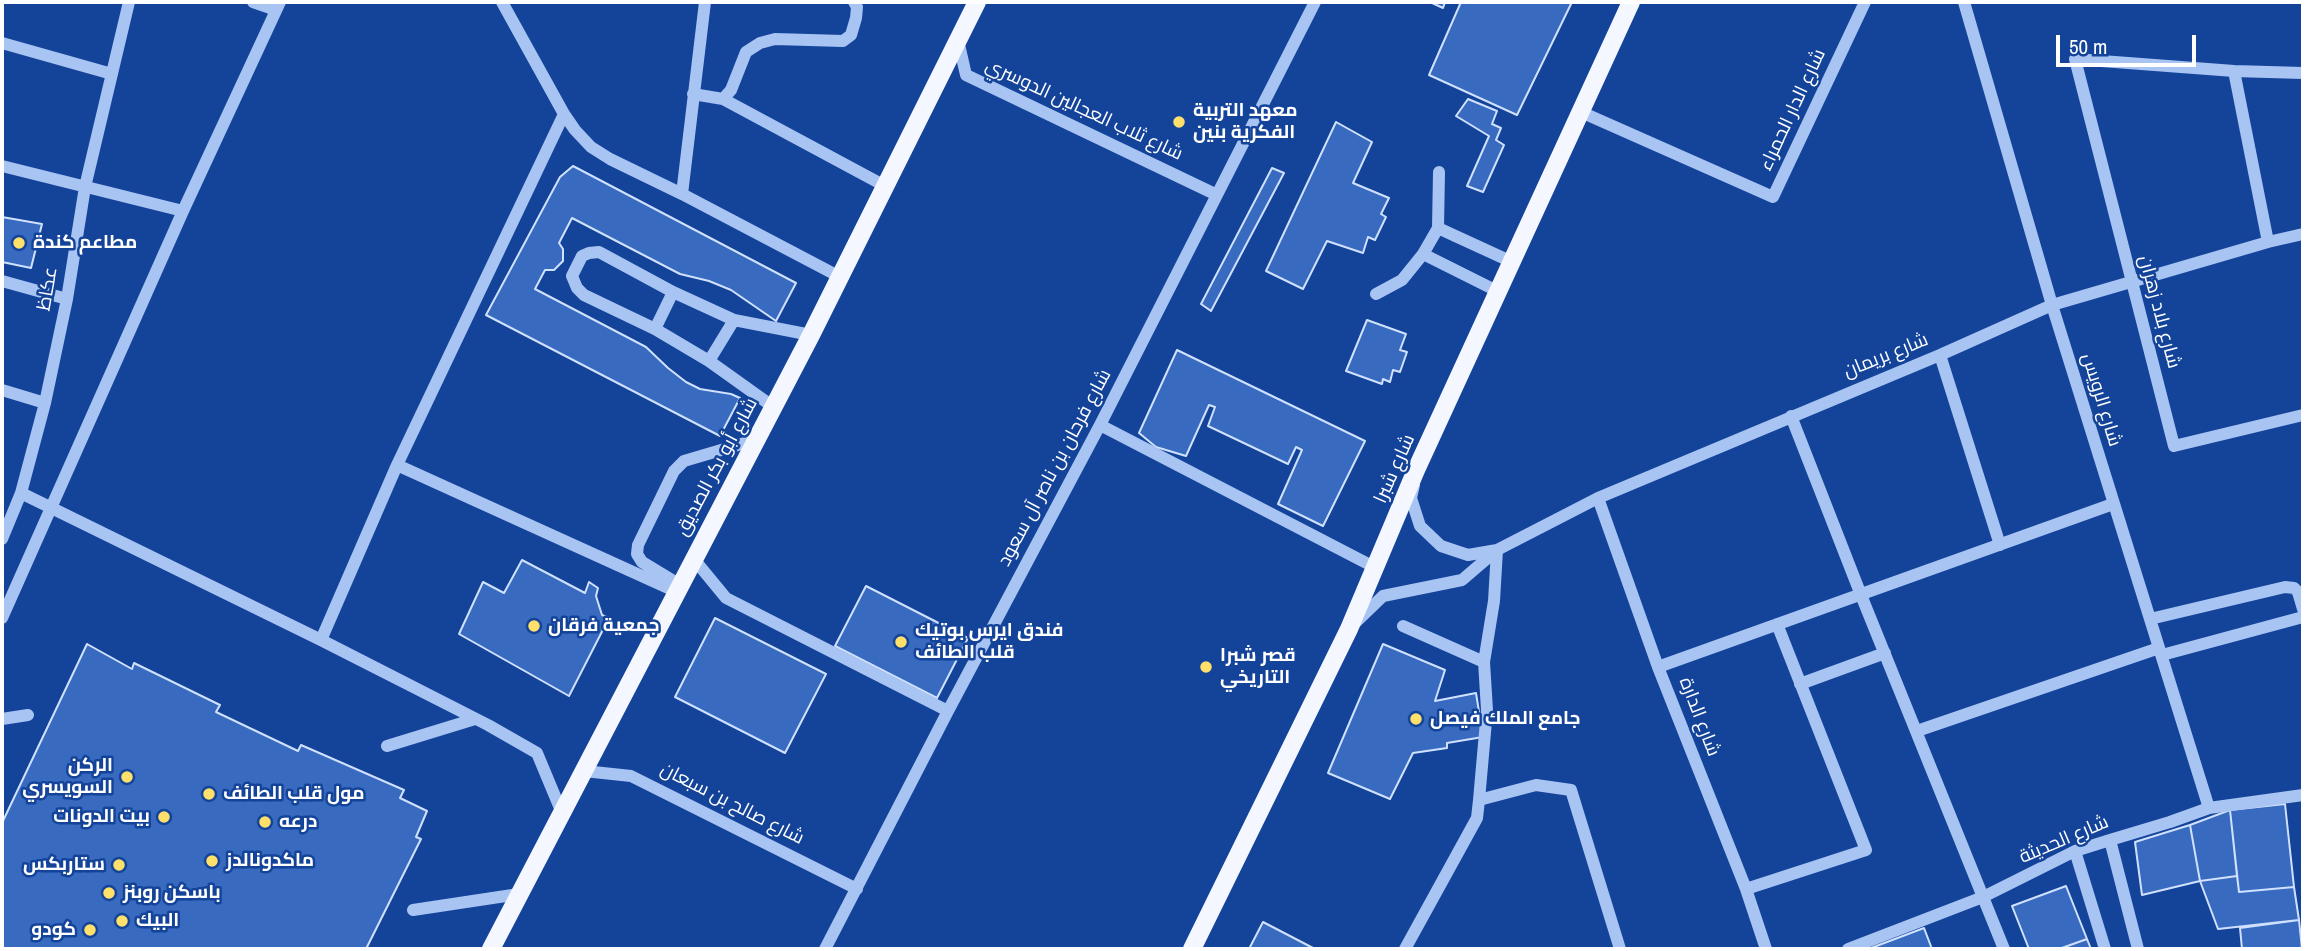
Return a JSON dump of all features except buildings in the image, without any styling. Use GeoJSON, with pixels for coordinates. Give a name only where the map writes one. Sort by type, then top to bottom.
{"type":"FeatureCollection","features":[{"type":"Feature","properties":{"kind":"main road","name":"شارع أبو بكر الصديق"},"geometry":{"type":"LineString","coordinates":[[491,949],[811,335],[977,2]]}},
{"type":"Feature","properties":{"kind":"main road","name":"شارع شبرا"},"geometry":{"type":"LineString","coordinates":[[1192,949],[1349,629],[1416,470],[1631,2]]}},
{"type":"Feature","properties":{"kind":"street","name":"عكاظ"},"geometry":{"type":"LineString","coordinates":[[2,540],[22,493],[45,403],[67,299],[85,187],[129,2]]}},
{"type":"Feature","properties":{"kind":"street"},"geometry":{"type":"LineString","coordinates":[[2,618],[183,211],[278,6],[253,2]]}},
{"type":"Feature","properties":{"kind":"street"},"geometry":{"type":"LineString","coordinates":[[502,2],[564,114],[591,146],[610,159],[840,277]]}},
{"type":"Feature","properties":{"kind":"street"},"geometry":{"type":"LineString","coordinates":[[682,194],[705,2]]}},
{"type":"Feature","properties":{"kind":"street"},"geometry":{"type":"LineString","coordinates":[[723,99],[732,90],[746,52],[760,43],[775,39],[843,41],[851,35],[856,18],[855,2]]}},
{"type":"Feature","properties":{"kind":"street","name":"شارع فرحان بن ناصر آل سعود"},"geometry":{"type":"LineString","coordinates":[[825,949],[1100,425],[1315,2]]}},
{"type":"Feature","properties":{"kind":"street","name":"شارع الدار الحمراء"},"geometry":{"type":"LineString","coordinates":[[1581,112],[1773,197],[1865,2]]}},
{"type":"Feature","properties":{"kind":"street","name":"شارع الرويس"},"geometry":{"type":"LineString","coordinates":[[1964,2],[2052,305],[2209,808]]}},
{"type":"Feature","properties":{"kind":"street","name":"شارع ثلاب العجالين الدوسري"},"geometry":{"type":"LineString","coordinates":[[958,40],[966,75],[1217,195]]}},
{"type":"Feature","properties":{"kind":"street"},"geometry":{"type":"LineString","coordinates":[[2,43],[113,74]]}},
{"type":"Feature","properties":{"kind":"street","name":"شارع بلاد زهران"},"geometry":{"type":"LineString","coordinates":[[2234,71],[2075,59],[2174,446],[2303,415]]}},
{"type":"Feature","properties":{"kind":"street"},"geometry":{"type":"LineString","coordinates":[[2268,242],[2234,71],[2303,73]]}},
{"type":"Feature","properties":{"kind":"street"},"geometry":{"type":"LineString","coordinates":[[693,94],[723,99],[886,186]]}},
{"type":"Feature","properties":{"kind":"street"},"geometry":{"type":"LineString","coordinates":[[321,640],[397,465],[564,114]]}},
{"type":"Feature","properties":{"kind":"street"},"geometry":{"type":"LineString","coordinates":[[2,166],[183,211]]}},
{"type":"Feature","properties":{"kind":"street"},"geometry":{"type":"LineString","coordinates":[[1376,294],[1402,280],[1423,254],[1438,228],[1439,172]]}},
{"type":"Feature","properties":{"kind":"street"},"geometry":{"type":"LineString","coordinates":[[1438,228],[1512,262]]}},
{"type":"Feature","properties":{"kind":"street","name":"شارع بريمان"},"geometry":{"type":"LineString","coordinates":[[1497,550],[1598,498],[1940,355],[2052,305],[2303,234]]}},
{"type":"Feature","properties":{"kind":"street"},"geometry":{"type":"LineString","coordinates":[[772,407],[709,361],[655,329],[584,295],[577,288],[572,276],[582,256],[599,252],[673,292],[734,320],[811,335]]}},
{"type":"Feature","properties":{"kind":"street"},"geometry":{"type":"LineString","coordinates":[[1423,254],[1499,292]]}},
{"type":"Feature","properties":{"kind":"street"},"geometry":{"type":"LineString","coordinates":[[2,281],[67,299]]}},
{"type":"Feature","properties":{"kind":"street"},"geometry":{"type":"LineString","coordinates":[[655,329],[673,292]]}},
{"type":"Feature","properties":{"kind":"street"},"geometry":{"type":"LineString","coordinates":[[709,361],[734,320]]}},
{"type":"Feature","properties":{"kind":"street"},"geometry":{"type":"LineString","coordinates":[[1940,355],[2000,544]]}},
{"type":"Feature","properties":{"kind":"street"},"geometry":{"type":"LineString","coordinates":[[2,390],[45,403]]}},
{"type":"Feature","properties":{"kind":"street"},"geometry":{"type":"LineString","coordinates":[[1791,416],[2004,949]]}},
{"type":"Feature","properties":{"kind":"street"},"geometry":{"type":"LineString","coordinates":[[1100,425],[1376,568]]}},
{"type":"Feature","properties":{"kind":"street"},"geometry":{"type":"LineString","coordinates":[[679,588],[642,562],[637,554],[638,545],[674,471],[684,461],[755,440]]}},
{"type":"Feature","properties":{"kind":"street"},"geometry":{"type":"LineString","coordinates":[[397,465],[679,588]]}},
{"type":"Feature","properties":{"kind":"street"},"geometry":{"type":"LineString","coordinates":[[1416,470],[1411,498],[1420,526],[1441,546],[1468,555],[1497,550]]}},
{"type":"Feature","properties":{"kind":"street"},"geometry":{"type":"LineString","coordinates":[[22,493],[321,640],[537,753],[562,813]]}},
{"type":"Feature","properties":{"kind":"street","name":"شارع الدارة"},"geometry":{"type":"LineString","coordinates":[[1598,498],[1658,667],[1746,889],[1766,949]]}},
{"type":"Feature","properties":{"kind":"street"},"geometry":{"type":"LineString","coordinates":[[1658,667],[2113,504]]}},
{"type":"Feature","properties":{"kind":"street"},"geometry":{"type":"LineString","coordinates":[[1349,629],[1383,596],[1462,580],[1497,550]]}},
{"type":"Feature","properties":{"kind":"street"},"geometry":{"type":"LineString","coordinates":[[1405,949],[1477,818],[1487,710],[1485,662],[1494,601],[1497,550]]}},
{"type":"Feature","properties":{"kind":"street"},"geometry":{"type":"LineString","coordinates":[[693,558],[726,598],[948,711]]}},
{"type":"Feature","properties":{"kind":"street"},"geometry":{"type":"LineString","coordinates":[[2150,619],[2285,587],[2294,588],[2298,592],[2303,609]]}},
{"type":"Feature","properties":{"kind":"street"},"geometry":{"type":"LineString","coordinates":[[1917,731],[2161,652],[2303,617]]}},
{"type":"Feature","properties":{"kind":"street"},"geometry":{"type":"LineString","coordinates":[[1746,889],[1866,850],[1777,624]]}},
{"type":"Feature","properties":{"kind":"street"},"geometry":{"type":"LineString","coordinates":[[1403,626],[1485,662]]}},
{"type":"Feature","properties":{"kind":"street"},"geometry":{"type":"LineString","coordinates":[[1800,684],[1885,653]]}},
{"type":"Feature","properties":{"kind":"street"},"geometry":{"type":"LineString","coordinates":[[2,719],[28,715]]}},
{"type":"Feature","properties":{"kind":"street"},"geometry":{"type":"LineString","coordinates":[[387,746],[475,719]]}},
{"type":"Feature","properties":{"kind":"street","name":"شارع صالح بن سبعان"},"geometry":{"type":"LineString","coordinates":[[584,771],[632,776],[857,889]]}},
{"type":"Feature","properties":{"kind":"street"},"geometry":{"type":"LineString","coordinates":[[1479,800],[1536,785],[1571,790],[1620,949]]}},
{"type":"Feature","properties":{"kind":"street","name":"شارع الحديثة"},"geometry":{"type":"LineString","coordinates":[[1848,949],[1983,897],[2076,852],[2110,840],[2209,808],[2303,795]]}},
{"type":"Feature","properties":{"kind":"street"},"geometry":{"type":"LineString","coordinates":[[2110,840],[2138,949]]}},
{"type":"Feature","properties":{"kind":"street"},"geometry":{"type":"LineString","coordinates":[[2076,852],[2105,949]]}},
{"type":"Feature","properties":{"kind":"street"},"geometry":{"type":"LineString","coordinates":[[414,910],[519,894]]}},
{"type":"Feature","properties":{"kind":"place","name":"معهد التربية الفكرية بنين"},"geometry":{"type":"Point","coordinates":[1179,122]}},
{"type":"Feature","properties":{"kind":"place","name":"مطاعم كندة"},"geometry":{"type":"Point","coordinates":[19,243]}},
{"type":"Feature","properties":{"kind":"place","name":"جمعية فرقان"},"geometry":{"type":"Point","coordinates":[534,626]}},
{"type":"Feature","properties":{"kind":"place","name":"فندق ايرس بوتيك قلب الطائف"},"geometry":{"type":"Point","coordinates":[901,642]}},
{"type":"Feature","properties":{"kind":"place","name":"قصر شبرا التاريخي"},"geometry":{"type":"Point","coordinates":[1206,667]}},
{"type":"Feature","properties":{"kind":"place","name":"جامع الملك فيصل"},"geometry":{"type":"Point","coordinates":[1416,719]}},
{"type":"Feature","properties":{"kind":"place","name":"الركن السويسري"},"geometry":{"type":"Point","coordinates":[127,777]}},
{"type":"Feature","properties":{"kind":"place","name":"مول قلب الطائف"},"geometry":{"type":"Point","coordinates":[209,794]}},
{"type":"Feature","properties":{"kind":"place","name":"بيت الدونات"},"geometry":{"type":"Point","coordinates":[164,817]}},
{"type":"Feature","properties":{"kind":"place","name":"درعه"},"geometry":{"type":"Point","coordinates":[265,822]}},
{"type":"Feature","properties":{"kind":"place","name":"ماكدونالدز"},"geometry":{"type":"Point","coordinates":[212,861]}},
{"type":"Feature","properties":{"kind":"place","name":"ستاربكس"},"geometry":{"type":"Point","coordinates":[119,865]}},
{"type":"Feature","properties":{"kind":"place","name":"باسكن روبنز"},"geometry":{"type":"Point","coordinates":[109,893]}},
{"type":"Feature","properties":{"kind":"place","name":"البيك"},"geometry":{"type":"Point","coordinates":[122,921]}},
{"type":"Feature","properties":{"kind":"place","name":"كودو"},"geometry":{"type":"Point","coordinates":[90,930]}}]}
